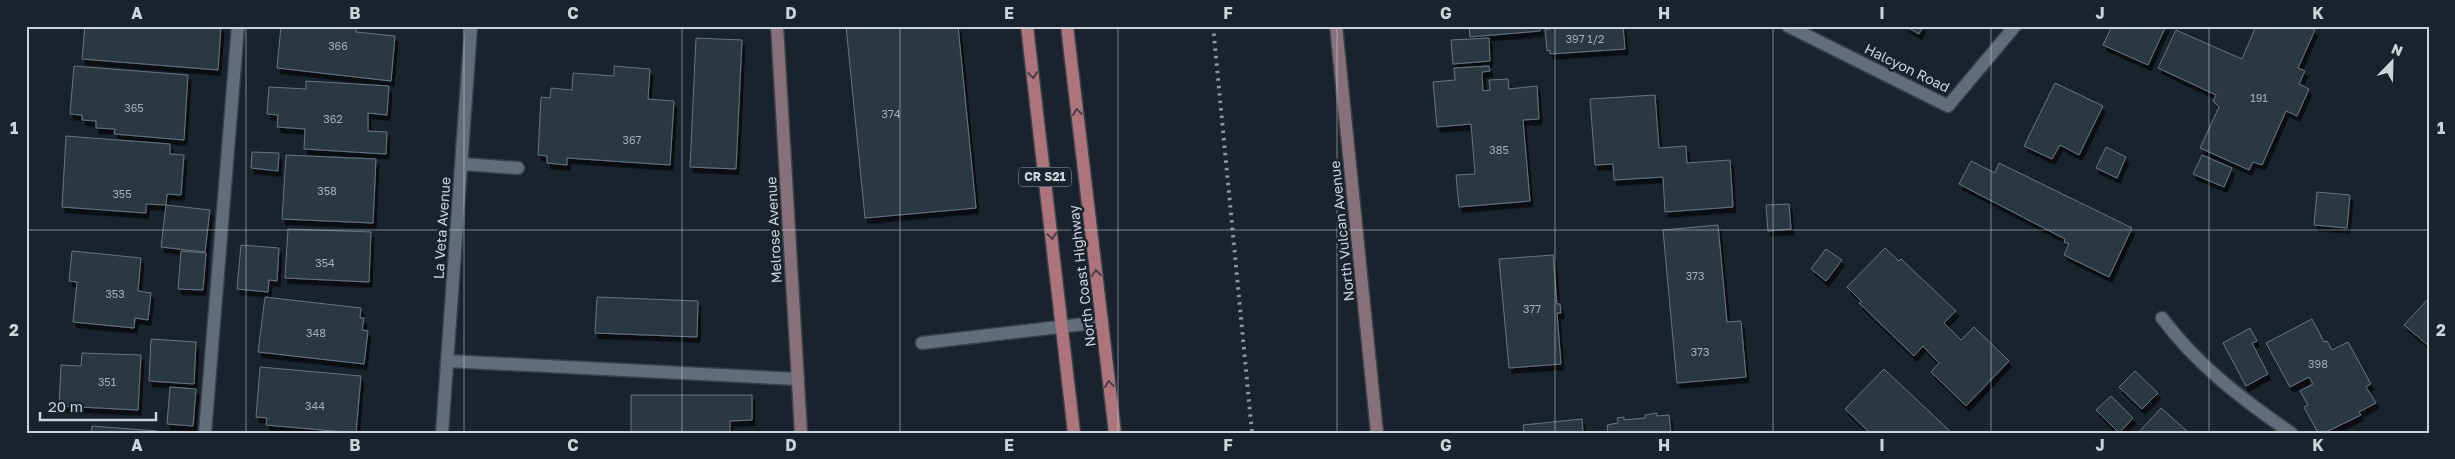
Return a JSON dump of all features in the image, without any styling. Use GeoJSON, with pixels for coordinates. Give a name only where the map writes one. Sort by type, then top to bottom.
{"type":"FeatureCollection","features":[{"type":"Feature","properties":{"kind":"main road","name":"North Coast Highway"},"geometry":{"type":"LineString","coordinates":[[1027,26],[1074,433]]}},
{"type":"Feature","properties":{"kind":"main road","name":"North Coast Highway"},"geometry":{"type":"LineString","coordinates":[[1067,26],[1115,433]]}},
{"type":"Feature","properties":{"kind":"street"},"geometry":{"type":"LineString","coordinates":[[205,433],[238,26]]}},
{"type":"Feature","properties":{"kind":"street","name":"La Veta Avenue"},"geometry":{"type":"LineString","coordinates":[[442,433],[471,26]]}},
{"type":"Feature","properties":{"kind":"street","name":"Melrose Avenue"},"geometry":{"type":"LineString","coordinates":[[777,26],[802,433]]}},
{"type":"Feature","properties":{"kind":"street","name":"North Vulcan Avenue"},"geometry":{"type":"LineString","coordinates":[[1336,26],[1377,433]]}},
{"type":"Feature","properties":{"kind":"street","name":"Halcyon Road"},"geometry":{"type":"LineString","coordinates":[[1788,26],[1948,106],[2015,26]]}},
{"type":"Feature","properties":{"kind":"street"},"geometry":{"type":"LineString","coordinates":[[462,164],[518,168]]}},
{"type":"Feature","properties":{"kind":"street"},"geometry":{"type":"LineString","coordinates":[[2162,318],[2182,346],[2239,397],[2291,433]]}},
{"type":"Feature","properties":{"kind":"street"},"geometry":{"type":"LineString","coordinates":[[922,343],[1102,322]]}},
{"type":"Feature","properties":{"kind":"street"},"geometry":{"type":"LineString","coordinates":[[448,361],[798,379]]}},
{"type":"Feature","properties":{"kind":"building"},"geometry":{"type":"Polygon","coordinates":[[[85,26],[221,26],[218,70],[82,59],[85,26]]]}},
{"type":"Feature","properties":{"kind":"building"},"geometry":{"type":"Polygon","coordinates":[[[281,26],[356,26],[356,32],[395,36],[391,81],[277,68],[281,26]]]}},
{"type":"Feature","properties":{"kind":"building"},"geometry":{"type":"Polygon","coordinates":[[[846,26],[958,26],[976,208],[865,218],[846,26]]]}},
{"type":"Feature","properties":{"kind":"building"},"geometry":{"type":"Polygon","coordinates":[[[1469,26],[1540,26],[1540,31],[1470,37],[1469,26]]]}},
{"type":"Feature","properties":{"kind":"building"},"geometry":{"type":"Polygon","coordinates":[[[1550,26],[1623,26],[1625,49],[1550,54],[1550,50],[1547,51],[1545,29],[1550,29],[1550,26]]]}},
{"type":"Feature","properties":{"kind":"building"},"geometry":{"type":"Polygon","coordinates":[[[1905,26],[1923,26],[1919,34],[1905,26]]]}},
{"type":"Feature","properties":{"kind":"building"},"geometry":{"type":"Polygon","coordinates":[[[2112,26],[2166,26],[2148,65],[2103,45],[2112,26]]]}},
{"type":"Feature","properties":{"kind":"building"},"geometry":{"type":"Polygon","coordinates":[[[2256,26],[2306,26],[2315,30],[2298,68],[2305,71],[2299,84],[2309,89],[2297,116],[2286,111],[2262,165],[2253,162],[2249,170],[2200,148],[2219,107],[2213,101],[2216,95],[2158,68],[2176,30],[2242,59],[2256,26]]]}},
{"type":"Feature","properties":{"kind":"building"},"geometry":{"type":"Polygon","coordinates":[[[696,38],[742,40],[736,169],[690,167],[696,38]]]}},
{"type":"Feature","properties":{"kind":"building"},"geometry":{"type":"Polygon","coordinates":[[[1489,38],[1490,61],[1453,64],[1451,40],[1489,38]]]}},
{"type":"Feature","properties":{"kind":"building"},"geometry":{"type":"Polygon","coordinates":[[[74,66],[188,75],[184,140],[114,134],[115,129],[96,128],[96,121],[82,120],[82,115],[70,114],[74,66]]]}},
{"type":"Feature","properties":{"kind":"building"},"geometry":{"type":"Polygon","coordinates":[[[614,66],[650,69],[648,99],[674,101],[670,165],[567,158],[567,165],[547,163],[547,156],[538,155],[541,97],[550,98],[551,88],[572,90],[573,73],[614,76],[614,66]]]}},
{"type":"Feature","properties":{"kind":"building"},"geometry":{"type":"Polygon","coordinates":[[[1489,66],[1490,71],[1482,72],[1483,91],[1490,90],[1489,80],[1508,79],[1509,89],[1537,86],[1539,119],[1523,120],[1530,201],[1459,207],[1456,175],[1475,174],[1471,124],[1437,127],[1433,82],[1455,80],[1454,68],[1489,66]]]}},
{"type":"Feature","properties":{"kind":"building"},"geometry":{"type":"Polygon","coordinates":[[[306,81],[389,86],[387,115],[368,113],[368,131],[387,132],[386,154],[304,149],[305,129],[277,127],[278,115],[267,114],[269,87],[306,89],[306,81]]]}},
{"type":"Feature","properties":{"kind":"building"},"geometry":{"type":"Polygon","coordinates":[[[2055,83],[2103,106],[2079,155],[2060,145],[2052,159],[2024,146],[2055,83]]]}},
{"type":"Feature","properties":{"kind":"building"},"geometry":{"type":"Polygon","coordinates":[[[1655,95],[1659,148],[1686,146],[1687,163],[1730,160],[1733,207],[1665,212],[1663,177],[1614,180],[1613,164],[1595,165],[1590,99],[1655,95]]]}},
{"type":"Feature","properties":{"kind":"building"},"geometry":{"type":"Polygon","coordinates":[[[66,136],[170,144],[170,154],[184,155],[181,195],[167,194],[166,205],[146,204],[146,213],[62,207],[66,136]]]}},
{"type":"Feature","properties":{"kind":"building"},"geometry":{"type":"Polygon","coordinates":[[[2106,147],[2126,157],[2117,178],[2096,168],[2106,147]]]}},
{"type":"Feature","properties":{"kind":"building"},"geometry":{"type":"Polygon","coordinates":[[[252,152],[279,153],[278,171],[251,168],[252,152]]]}},
{"type":"Feature","properties":{"kind":"building"},"geometry":{"type":"Polygon","coordinates":[[[286,155],[376,159],[373,223],[282,219],[286,155]]]}},
{"type":"Feature","properties":{"kind":"building"},"geometry":{"type":"Polygon","coordinates":[[[2202,155],[2232,168],[2224,187],[2193,174],[2202,155]]]}},
{"type":"Feature","properties":{"kind":"building"},"geometry":{"type":"Polygon","coordinates":[[[1971,161],[1995,173],[1999,163],[2132,228],[2109,277],[2064,255],[2069,244],[2064,242],[2065,239],[1959,184],[1971,161]]]}},
{"type":"Feature","properties":{"kind":"building"},"geometry":{"type":"Polygon","coordinates":[[[2317,192],[2350,195],[2347,228],[2314,225],[2317,192]]]}},
{"type":"Feature","properties":{"kind":"building"},"geometry":{"type":"Polygon","coordinates":[[[1789,204],[1791,229],[1768,231],[1766,205],[1789,204]]]}},
{"type":"Feature","properties":{"kind":"building"},"geometry":{"type":"Polygon","coordinates":[[[166,205],[210,210],[205,252],[161,247],[166,205]]]}},
{"type":"Feature","properties":{"kind":"building"},"geometry":{"type":"Polygon","coordinates":[[[1718,225],[1727,322],[1741,321],[1746,377],[1677,383],[1663,230],[1718,225]]]}},
{"type":"Feature","properties":{"kind":"building"},"geometry":{"type":"Polygon","coordinates":[[[288,229],[371,232],[369,282],[285,278],[288,229]]]}},
{"type":"Feature","properties":{"kind":"building"},"geometry":{"type":"Polygon","coordinates":[[[241,245],[279,248],[277,281],[269,280],[268,292],[237,289],[241,245]]]}},
{"type":"Feature","properties":{"kind":"building"},"geometry":{"type":"Polygon","coordinates":[[[1885,248],[1899,261],[1901,259],[1956,311],[1944,323],[1961,340],[1974,327],[2009,361],[1966,406],[1931,372],[1939,363],[1923,346],[1914,356],[1859,303],[1861,301],[1847,287],[1885,248]]]}},
{"type":"Feature","properties":{"kind":"building"},"geometry":{"type":"Polygon","coordinates":[[[1826,249],[1842,260],[1826,281],[1811,269],[1826,249]]]}},
{"type":"Feature","properties":{"kind":"building"},"geometry":{"type":"Polygon","coordinates":[[[72,251],[141,258],[138,291],[151,293],[148,320],[135,318],[134,328],[73,322],[77,282],[69,281],[72,251]]]}},
{"type":"Feature","properties":{"kind":"building"},"geometry":{"type":"Polygon","coordinates":[[[181,251],[206,253],[203,290],[178,289],[181,251]]]}},
{"type":"Feature","properties":{"kind":"building"},"geometry":{"type":"Polygon","coordinates":[[[1553,255],[1557,304],[1560,304],[1561,313],[1557,313],[1561,364],[1509,368],[1499,259],[1553,255]]]}},
{"type":"Feature","properties":{"kind":"building"},"geometry":{"type":"Polygon","coordinates":[[[265,297],[361,308],[360,318],[364,318],[362,330],[368,331],[364,364],[258,352],[265,297]]]}},
{"type":"Feature","properties":{"kind":"building"},"geometry":{"type":"Polygon","coordinates":[[[597,297],[698,301],[697,337],[595,333],[597,297]]]}},
{"type":"Feature","properties":{"kind":"building"},"geometry":{"type":"Polygon","coordinates":[[[2429,298],[2429,346],[2404,325],[2429,298]]]}},
{"type":"Feature","properties":{"kind":"building"},"geometry":{"type":"Polygon","coordinates":[[[2312,319],[2324,342],[2327,341],[2332,350],[2348,342],[2371,384],[2366,387],[2376,403],[2359,412],[2361,415],[2324,433],[2318,433],[2304,407],[2308,405],[2300,391],[2313,384],[2309,377],[2290,387],[2266,343],[2312,319]]]}},
{"type":"Feature","properties":{"kind":"building"},"geometry":{"type":"Polygon","coordinates":[[[2250,328],[2257,341],[2252,343],[2268,374],[2246,386],[2223,343],[2250,328]]]}},
{"type":"Feature","properties":{"kind":"building"},"geometry":{"type":"Polygon","coordinates":[[[151,339],[196,342],[194,384],[149,381],[151,339]]]}},
{"type":"Feature","properties":{"kind":"building"},"geometry":{"type":"Polygon","coordinates":[[[82,353],[141,355],[138,410],[59,406],[61,365],[81,366],[82,353]]]}},
{"type":"Feature","properties":{"kind":"building"},"geometry":{"type":"Polygon","coordinates":[[[260,367],[361,376],[356,433],[266,425],[267,418],[256,417],[260,367]]]}},
{"type":"Feature","properties":{"kind":"building"},"geometry":{"type":"Polygon","coordinates":[[[1884,369],[1952,433],[1870,433],[1845,409],[1884,369]]]}},
{"type":"Feature","properties":{"kind":"building"},"geometry":{"type":"Polygon","coordinates":[[[2135,371],[2158,393],[2142,409],[2119,387],[2135,371]]]}},
{"type":"Feature","properties":{"kind":"building"},"geometry":{"type":"Polygon","coordinates":[[[170,387],[196,389],[193,426],[167,424],[170,387]]]}},
{"type":"Feature","properties":{"kind":"building"},"geometry":{"type":"Polygon","coordinates":[[[631,395],[752,395],[752,420],[730,421],[730,433],[631,433],[631,395]]]}},
{"type":"Feature","properties":{"kind":"building"},"geometry":{"type":"Polygon","coordinates":[[[2111,396],[2133,418],[2119,433],[2096,410],[2111,396]]]}},
{"type":"Feature","properties":{"kind":"building"},"geometry":{"type":"Polygon","coordinates":[[[2161,408],[2189,433],[2138,433],[2161,408]]]}},
{"type":"Feature","properties":{"kind":"building"},"geometry":{"type":"Polygon","coordinates":[[[1657,413],[1657,416],[1669,415],[1671,433],[1608,433],[1607,425],[1618,423],[1617,418],[1624,417],[1624,420],[1645,418],[1645,415],[1657,413]]]}},
{"type":"Feature","properties":{"kind":"building"},"geometry":{"type":"Polygon","coordinates":[[[1582,419],[1583,433],[1524,433],[1523,425],[1582,419]]]}},
{"type":"Feature","properties":{"kind":"building"},"geometry":{"type":"Polygon","coordinates":[[[92,426],[157,431],[157,433],[91,433],[92,426]]]}},
{"type":"Feature","properties":{"kind":"railway"},"geometry":{"type":"LineString","coordinates":[[1213,26],[1252,433]]}}]}
